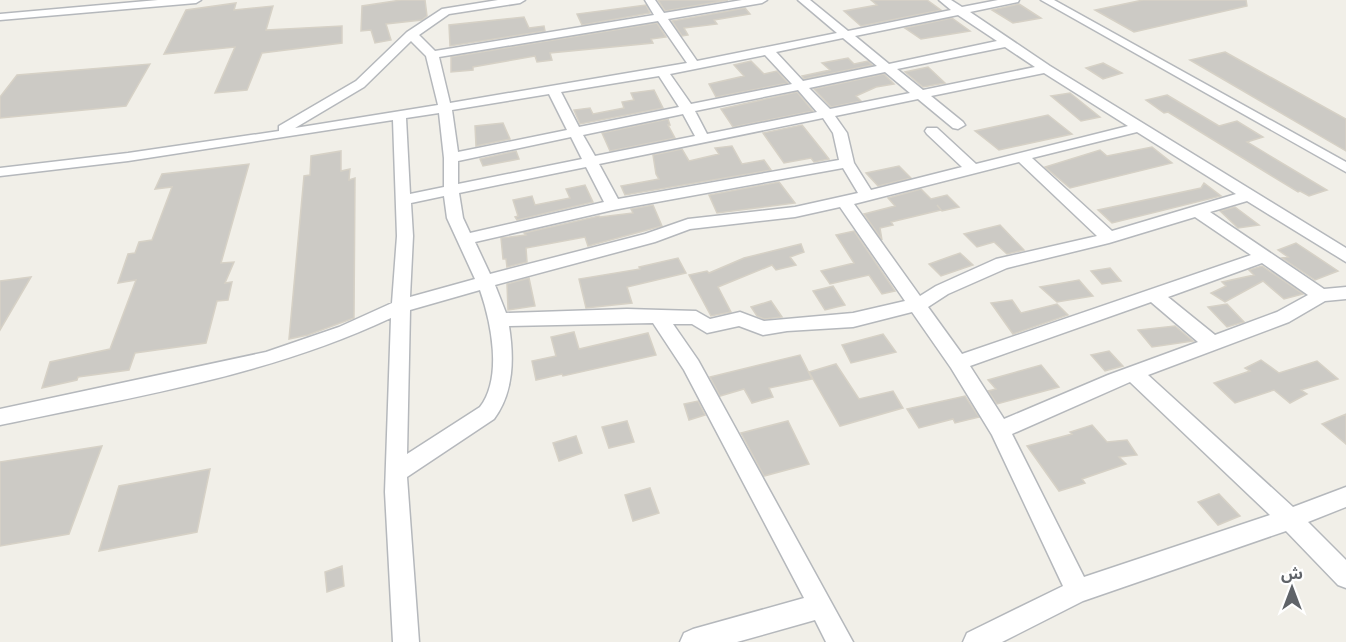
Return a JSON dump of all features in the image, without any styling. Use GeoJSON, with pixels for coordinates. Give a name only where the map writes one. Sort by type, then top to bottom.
{"type":"FeatureCollection","features":[{"type":"Feature","properties":{"kind":"street"},"geometry":{"type":"LineString","coordinates":[[0,17],[196,0]]}},
{"type":"Feature","properties":{"kind":"street"},"geometry":{"type":"LineString","coordinates":[[273,136],[360,84],[411,34],[445,5],[520,0]]}},
{"type":"Feature","properties":{"kind":"street"},"geometry":{"type":"LineString","coordinates":[[650,0],[694,65]]}},
{"type":"Feature","properties":{"kind":"street"},"geometry":{"type":"LineString","coordinates":[[432,55],[762,0]]}},
{"type":"Feature","properties":{"kind":"street"},"geometry":{"type":"LineString","coordinates":[[803,0],[958,126]]}},
{"type":"Feature","properties":{"kind":"street"},"geometry":{"type":"LineString","coordinates":[[944,0],[1046,69],[1346,256]]}},
{"type":"Feature","properties":{"kind":"street"},"geometry":{"type":"LineString","coordinates":[[0,172],[273,136],[552,88],[662,72],[1014,0]]}},
{"type":"Feature","properties":{"kind":"street"},"geometry":{"type":"LineString","coordinates":[[1046,0],[1346,168]]}},
{"type":"Feature","properties":{"kind":"street"},"geometry":{"type":"LineString","coordinates":[[396,473],[487,413],[496,401],[501,376],[502,343],[499,320],[485,281],[455,218],[446,107],[432,55],[411,34]]}},
{"type":"Feature","properties":{"kind":"street"},"geometry":{"type":"LineString","coordinates":[[451,158],[1007,43]]}},
{"type":"Feature","properties":{"kind":"street"},"geometry":{"type":"LineString","coordinates":[[767,50],[827,114],[840,133],[847,163],[867,195]]}},
{"type":"Feature","properties":{"kind":"street"},"geometry":{"type":"LineString","coordinates":[[403,200],[1046,69]]}},
{"type":"Feature","properties":{"kind":"street"},"geometry":{"type":"LineString","coordinates":[[662,72],[687,109],[704,140]]}},
{"type":"Feature","properties":{"kind":"street"},"geometry":{"type":"LineString","coordinates":[[552,88],[613,205]]}},
{"type":"Feature","properties":{"kind":"street"},"geometry":{"type":"LineString","coordinates":[[399,115],[405,246],[396,473],[406,642]]}},
{"type":"Feature","properties":{"kind":"street"},"geometry":{"type":"LineString","coordinates":[[0,417],[267,359],[345,332],[402,306],[485,281],[649,238],[688,224],[795,212],[1140,128]]}},
{"type":"Feature","properties":{"kind":"street"},"geometry":{"type":"LineString","coordinates":[[932,131],[974,169]]}},
{"type":"Feature","properties":{"kind":"street"},"geometry":{"type":"LineString","coordinates":[[1022,157],[1109,238]]}},
{"type":"Feature","properties":{"kind":"street"},"geometry":{"type":"LineString","coordinates":[[466,239],[613,205],[847,163]]}},
{"type":"Feature","properties":{"kind":"street"},"geometry":{"type":"LineString","coordinates":[[499,320],[627,316],[696,318],[707,326],[740,320],[763,328],[787,324],[853,320],[916,306],[985,268],[1020,257],[1109,238],[1248,196]]}},
{"type":"Feature","properties":{"kind":"street"},"geometry":{"type":"LineString","coordinates":[[844,201],[958,363],[1000,430],[1078,591]]}},
{"type":"Feature","properties":{"kind":"street"},"geometry":{"type":"LineString","coordinates":[[1197,211],[1321,295]]}},
{"type":"Feature","properties":{"kind":"street"},"geometry":{"type":"LineString","coordinates":[[958,363],[1263,257]]}},
{"type":"Feature","properties":{"kind":"street"},"geometry":{"type":"LineString","coordinates":[[1000,430],[1133,373],[1283,317],[1321,295],[1346,293]]}},
{"type":"Feature","properties":{"kind":"street"},"geometry":{"type":"LineString","coordinates":[[1154,295],[1212,343]]}},
{"type":"Feature","properties":{"kind":"street"},"geometry":{"type":"LineString","coordinates":[[659,318],[691,365],[840,642]]}},
{"type":"Feature","properties":{"kind":"street"},"geometry":{"type":"LineString","coordinates":[[1133,373],[1290,519],[1346,577]]}},
{"type":"Feature","properties":{"kind":"street"},"geometry":{"type":"LineString","coordinates":[[976,642],[1078,591],[1290,519],[1346,497]]}},
{"type":"Feature","properties":{"kind":"street"},"geometry":{"type":"LineString","coordinates":[[693,642],[820,606]]}},
{"type":"Feature","properties":{"kind":"building"},"geometry":{"type":"Polygon","coordinates":[[[401,0],[425,0],[427,16],[422,20],[386,24],[391,40],[375,43],[371,30],[361,31],[362,6],[401,0]]]}},
{"type":"Feature","properties":{"kind":"building"},"geometry":{"type":"Polygon","coordinates":[[[658,0],[728,0],[665,11],[658,0]]]}},
{"type":"Feature","properties":{"kind":"building"},"geometry":{"type":"Polygon","coordinates":[[[871,0],[927,0],[941,10],[861,26],[844,11],[877,5],[871,0]]]}},
{"type":"Feature","properties":{"kind":"building"},"geometry":{"type":"Polygon","coordinates":[[[1143,0],[1246,0],[1247,6],[1134,32],[1095,10],[1143,0]]]}},
{"type":"Feature","properties":{"kind":"building"},"geometry":{"type":"Polygon","coordinates":[[[236,3],[234,10],[273,6],[266,30],[342,26],[342,43],[262,53],[247,90],[215,93],[235,47],[164,54],[186,10],[236,3]]]}},
{"type":"Feature","properties":{"kind":"building"},"geometry":{"type":"Polygon","coordinates":[[[1019,4],[1041,18],[1013,23],[992,10],[1019,4]]]}},
{"type":"Feature","properties":{"kind":"building"},"geometry":{"type":"Polygon","coordinates":[[[646,5],[650,13],[582,25],[577,14],[646,5]]]}},
{"type":"Feature","properties":{"kind":"building"},"geometry":{"type":"Polygon","coordinates":[[[745,8],[750,14],[714,20],[717,24],[684,28],[688,35],[682,36],[672,21],[745,8]]]}},
{"type":"Feature","properties":{"kind":"building"},"geometry":{"type":"Polygon","coordinates":[[[524,17],[529,28],[544,26],[545,31],[450,46],[449,25],[524,17]]]}},
{"type":"Feature","properties":{"kind":"building"},"geometry":{"type":"Polygon","coordinates":[[[952,18],[970,31],[921,39],[905,28],[952,18]]]}},
{"type":"Feature","properties":{"kind":"building"},"geometry":{"type":"Polygon","coordinates":[[[657,23],[666,37],[651,39],[653,43],[550,53],[552,60],[537,62],[535,56],[473,67],[473,70],[451,72],[451,57],[657,23]]]}},
{"type":"Feature","properties":{"kind":"building"},"geometry":{"type":"Polygon","coordinates":[[[1225,52],[1346,119],[1346,151],[1190,60],[1225,52]]]}},
{"type":"Feature","properties":{"kind":"building"},"geometry":{"type":"Polygon","coordinates":[[[848,58],[854,64],[868,61],[872,65],[804,79],[802,76],[830,70],[822,63],[848,58]]]}},
{"type":"Feature","properties":{"kind":"building"},"geometry":{"type":"Polygon","coordinates":[[[751,61],[764,74],[777,71],[788,83],[716,97],[709,84],[744,76],[734,65],[751,61]]]}},
{"type":"Feature","properties":{"kind":"building"},"geometry":{"type":"Polygon","coordinates":[[[1103,63],[1122,73],[1103,79],[1086,68],[1103,63]]]}},
{"type":"Feature","properties":{"kind":"building"},"geometry":{"type":"Polygon","coordinates":[[[150,64],[126,106],[0,118],[0,97],[17,75],[150,64]]]}},
{"type":"Feature","properties":{"kind":"building"},"geometry":{"type":"Polygon","coordinates":[[[928,67],[945,83],[923,87],[905,72],[928,67]]]}},
{"type":"Feature","properties":{"kind":"building"},"geometry":{"type":"Polygon","coordinates":[[[884,74],[894,84],[876,87],[856,96],[861,101],[831,107],[814,89],[884,74]]]}},
{"type":"Feature","properties":{"kind":"building"},"geometry":{"type":"Polygon","coordinates":[[[654,90],[663,108],[580,124],[574,110],[590,108],[593,114],[624,108],[622,102],[634,100],[631,93],[654,90]]]}},
{"type":"Feature","properties":{"kind":"building"},"geometry":{"type":"Polygon","coordinates":[[[797,92],[813,111],[733,127],[721,109],[797,92]]]}},
{"type":"Feature","properties":{"kind":"building"},"geometry":{"type":"Polygon","coordinates":[[[1070,93],[1100,117],[1081,121],[1051,96],[1070,93]]]}},
{"type":"Feature","properties":{"kind":"building"},"geometry":{"type":"Polygon","coordinates":[[[1167,95],[1219,126],[1237,121],[1263,137],[1247,142],[1327,190],[1309,196],[1298,192],[1168,112],[1164,113],[1146,100],[1167,95]]]}},
{"type":"Feature","properties":{"kind":"building"},"geometry":{"type":"Polygon","coordinates":[[[1048,115],[1072,134],[999,150],[975,131],[1048,115]]]}},
{"type":"Feature","properties":{"kind":"building"},"geometry":{"type":"Polygon","coordinates":[[[668,119],[670,125],[668,125],[675,138],[610,151],[602,133],[668,119]]]}},
{"type":"Feature","properties":{"kind":"building"},"geometry":{"type":"Polygon","coordinates":[[[503,123],[510,139],[476,146],[475,126],[503,123]]]}},
{"type":"Feature","properties":{"kind":"building"},"geometry":{"type":"Polygon","coordinates":[[[802,125],[829,159],[814,162],[811,158],[784,163],[763,133],[802,125]]]}},
{"type":"Feature","properties":{"kind":"building"},"geometry":{"type":"Polygon","coordinates":[[[732,146],[742,164],[764,160],[771,170],[625,195],[621,186],[659,179],[653,155],[682,149],[689,161],[719,154],[715,148],[732,146]]]}},
{"type":"Feature","properties":{"kind":"building"},"geometry":{"type":"Polygon","coordinates":[[[1152,147],[1172,163],[1070,188],[1045,167],[1100,150],[1107,156],[1152,147]]]}},
{"type":"Feature","properties":{"kind":"building"},"geometry":{"type":"Polygon","coordinates":[[[341,151],[341,171],[350,169],[349,180],[355,178],[354,318],[308,335],[289,339],[304,176],[310,175],[311,156],[341,151]]]}},
{"type":"Feature","properties":{"kind":"building"},"geometry":{"type":"Polygon","coordinates":[[[516,151],[519,159],[483,166],[480,159],[516,151]]]}},
{"type":"Feature","properties":{"kind":"building"},"geometry":{"type":"Polygon","coordinates":[[[249,164],[221,263],[234,262],[225,283],[232,282],[228,300],[217,301],[206,343],[135,353],[129,370],[78,377],[77,380],[42,388],[50,362],[110,349],[136,280],[118,283],[128,254],[135,253],[139,242],[152,240],[172,187],[155,189],[162,174],[249,164]]]}},
{"type":"Feature","properties":{"kind":"building"},"geometry":{"type":"Polygon","coordinates":[[[899,166],[911,178],[878,186],[866,173],[899,166]]]}},
{"type":"Feature","properties":{"kind":"building"},"geometry":{"type":"Polygon","coordinates":[[[779,182],[795,203],[717,213],[709,195],[779,182]]]}},
{"type":"Feature","properties":{"kind":"building"},"geometry":{"type":"Polygon","coordinates":[[[1204,183],[1221,196],[1112,223],[1098,210],[1201,188],[1204,183]]]}},
{"type":"Feature","properties":{"kind":"building"},"geometry":{"type":"Polygon","coordinates":[[[585,185],[593,202],[517,220],[515,217],[518,216],[513,200],[532,196],[535,205],[570,198],[566,189],[585,185]]]}},
{"type":"Feature","properties":{"kind":"building"},"geometry":{"type":"Polygon","coordinates":[[[921,189],[931,199],[947,195],[959,207],[942,211],[937,205],[941,210],[891,222],[893,225],[880,228],[882,240],[864,214],[895,206],[888,198],[921,189]]]}},
{"type":"Feature","properties":{"kind":"building"},"geometry":{"type":"Polygon","coordinates":[[[653,205],[662,226],[588,246],[585,237],[526,248],[527,262],[507,267],[506,259],[503,259],[501,238],[526,235],[524,233],[599,216],[633,213],[631,209],[653,205]]]}},
{"type":"Feature","properties":{"kind":"building"},"geometry":{"type":"Polygon","coordinates":[[[1235,207],[1259,225],[1238,228],[1220,211],[1235,207]]]}},
{"type":"Feature","properties":{"kind":"building"},"geometry":{"type":"Polygon","coordinates":[[[1000,225],[1024,250],[1007,254],[994,242],[977,247],[964,234],[1000,225]]]}},
{"type":"Feature","properties":{"kind":"building"},"geometry":{"type":"Polygon","coordinates":[[[854,231],[895,291],[882,294],[869,275],[830,284],[821,271],[854,263],[836,235],[854,231]]]}},
{"type":"Feature","properties":{"kind":"building"},"geometry":{"type":"Polygon","coordinates":[[[1296,243],[1338,271],[1315,280],[1282,258],[1288,257],[1278,250],[1296,243]]]}},
{"type":"Feature","properties":{"kind":"building"},"geometry":{"type":"Polygon","coordinates":[[[801,244],[804,252],[790,257],[796,265],[776,270],[772,265],[718,287],[731,312],[711,316],[689,275],[707,271],[709,273],[744,258],[801,244]]]}},
{"type":"Feature","properties":{"kind":"building"},"geometry":{"type":"Polygon","coordinates":[[[960,253],[973,265],[941,276],[929,264],[960,253]]]}},
{"type":"Feature","properties":{"kind":"building"},"geometry":{"type":"Polygon","coordinates":[[[678,258],[686,273],[627,287],[632,303],[586,308],[579,279],[640,269],[639,267],[678,258]]]}},
{"type":"Feature","properties":{"kind":"building"},"geometry":{"type":"Polygon","coordinates":[[[1262,266],[1303,294],[1284,299],[1263,281],[1225,302],[1211,293],[1226,286],[1222,282],[1254,275],[1249,270],[1262,266]]]}},
{"type":"Feature","properties":{"kind":"building"},"geometry":{"type":"Polygon","coordinates":[[[1110,268],[1121,281],[1102,284],[1091,271],[1110,268]]]}},
{"type":"Feature","properties":{"kind":"building"},"geometry":{"type":"Polygon","coordinates":[[[31,277],[0,330],[0,281],[31,277]]]}},
{"type":"Feature","properties":{"kind":"building"},"geometry":{"type":"Polygon","coordinates":[[[529,278],[535,306],[508,310],[507,284],[529,278]]]}},
{"type":"Feature","properties":{"kind":"building"},"geometry":{"type":"Polygon","coordinates":[[[1079,280],[1093,296],[1057,302],[1040,287],[1079,280]]]}},
{"type":"Feature","properties":{"kind":"building"},"geometry":{"type":"Polygon","coordinates":[[[833,286],[845,305],[825,310],[813,291],[833,286]]]}},
{"type":"Feature","properties":{"kind":"building"},"geometry":{"type":"Polygon","coordinates":[[[1012,300],[1021,313],[1057,304],[1068,315],[1013,334],[991,303],[1012,300]]]}},
{"type":"Feature","properties":{"kind":"building"},"geometry":{"type":"Polygon","coordinates":[[[771,301],[782,317],[764,319],[757,316],[751,307],[771,301]]]}},
{"type":"Feature","properties":{"kind":"building"},"geometry":{"type":"Polygon","coordinates":[[[1227,304],[1244,322],[1227,327],[1208,307],[1227,304]]]}},
{"type":"Feature","properties":{"kind":"building"},"geometry":{"type":"Polygon","coordinates":[[[1175,326],[1193,341],[1152,347],[1138,330],[1175,326]]]}},
{"type":"Feature","properties":{"kind":"building"},"geometry":{"type":"Polygon","coordinates":[[[574,332],[579,349],[648,333],[656,355],[536,380],[532,361],[556,356],[551,337],[574,332]]]}},
{"type":"Feature","properties":{"kind":"building"},"geometry":{"type":"Polygon","coordinates":[[[883,334],[896,352],[851,363],[842,345],[883,334]]]}},
{"type":"Feature","properties":{"kind":"building"},"geometry":{"type":"Polygon","coordinates":[[[1109,351],[1123,366],[1105,371],[1091,355],[1109,351]]]}},
{"type":"Feature","properties":{"kind":"building"},"geometry":{"type":"Polygon","coordinates":[[[800,355],[812,379],[769,388],[773,397],[752,403],[744,389],[720,396],[710,377],[800,355]]]}},
{"type":"Feature","properties":{"kind":"building"},"geometry":{"type":"Polygon","coordinates":[[[1261,360],[1279,373],[1317,361],[1338,379],[1301,390],[1307,394],[1290,403],[1274,390],[1235,403],[1214,383],[1250,371],[1245,368],[1261,360]]]}},
{"type":"Feature","properties":{"kind":"building"},"geometry":{"type":"Polygon","coordinates":[[[836,364],[859,399],[893,391],[903,408],[840,426],[809,372],[836,364]]]}},
{"type":"Feature","properties":{"kind":"building"},"geometry":{"type":"Polygon","coordinates":[[[1041,365],[1059,387],[997,404],[988,391],[996,389],[988,380],[1041,365]]]}},
{"type":"Feature","properties":{"kind":"building"},"geometry":{"type":"Polygon","coordinates":[[[965,396],[979,417],[955,423],[953,419],[919,428],[907,409],[965,396]]]}},
{"type":"Feature","properties":{"kind":"building"},"geometry":{"type":"Polygon","coordinates":[[[698,401],[705,415],[689,420],[684,404],[698,401]]]}},
{"type":"Feature","properties":{"kind":"building"},"geometry":{"type":"Polygon","coordinates":[[[1346,414],[1346,444],[1322,424],[1346,414]]]}},
{"type":"Feature","properties":{"kind":"building"},"geometry":{"type":"Polygon","coordinates":[[[627,421],[634,442],[609,448],[602,427],[627,421]]]}},
{"type":"Feature","properties":{"kind":"building"},"geometry":{"type":"Polygon","coordinates":[[[788,421],[809,464],[764,476],[741,433],[788,421]]]}},
{"type":"Feature","properties":{"kind":"building"},"geometry":{"type":"Polygon","coordinates":[[[1092,425],[1107,442],[1127,440],[1137,455],[1119,457],[1126,464],[1082,479],[1085,483],[1059,491],[1027,446],[1072,434],[1070,432],[1092,425]]]}},
{"type":"Feature","properties":{"kind":"building"},"geometry":{"type":"Polygon","coordinates":[[[576,436],[582,453],[559,461],[553,443],[576,436]]]}},
{"type":"Feature","properties":{"kind":"building"},"geometry":{"type":"Polygon","coordinates":[[[102,446],[69,534],[0,546],[0,462],[102,446]]]}},
{"type":"Feature","properties":{"kind":"building"},"geometry":{"type":"Polygon","coordinates":[[[210,469],[197,532],[99,551],[119,486],[210,469]]]}},
{"type":"Feature","properties":{"kind":"building"},"geometry":{"type":"Polygon","coordinates":[[[650,488],[659,513],[633,521],[625,495],[650,488]]]}},
{"type":"Feature","properties":{"kind":"building"},"geometry":{"type":"Polygon","coordinates":[[[1219,494],[1240,516],[1218,525],[1198,502],[1219,494]]]}},
{"type":"Feature","properties":{"kind":"building"},"geometry":{"type":"Polygon","coordinates":[[[342,566],[344,586],[327,592],[325,572],[342,566]]]}}]}
